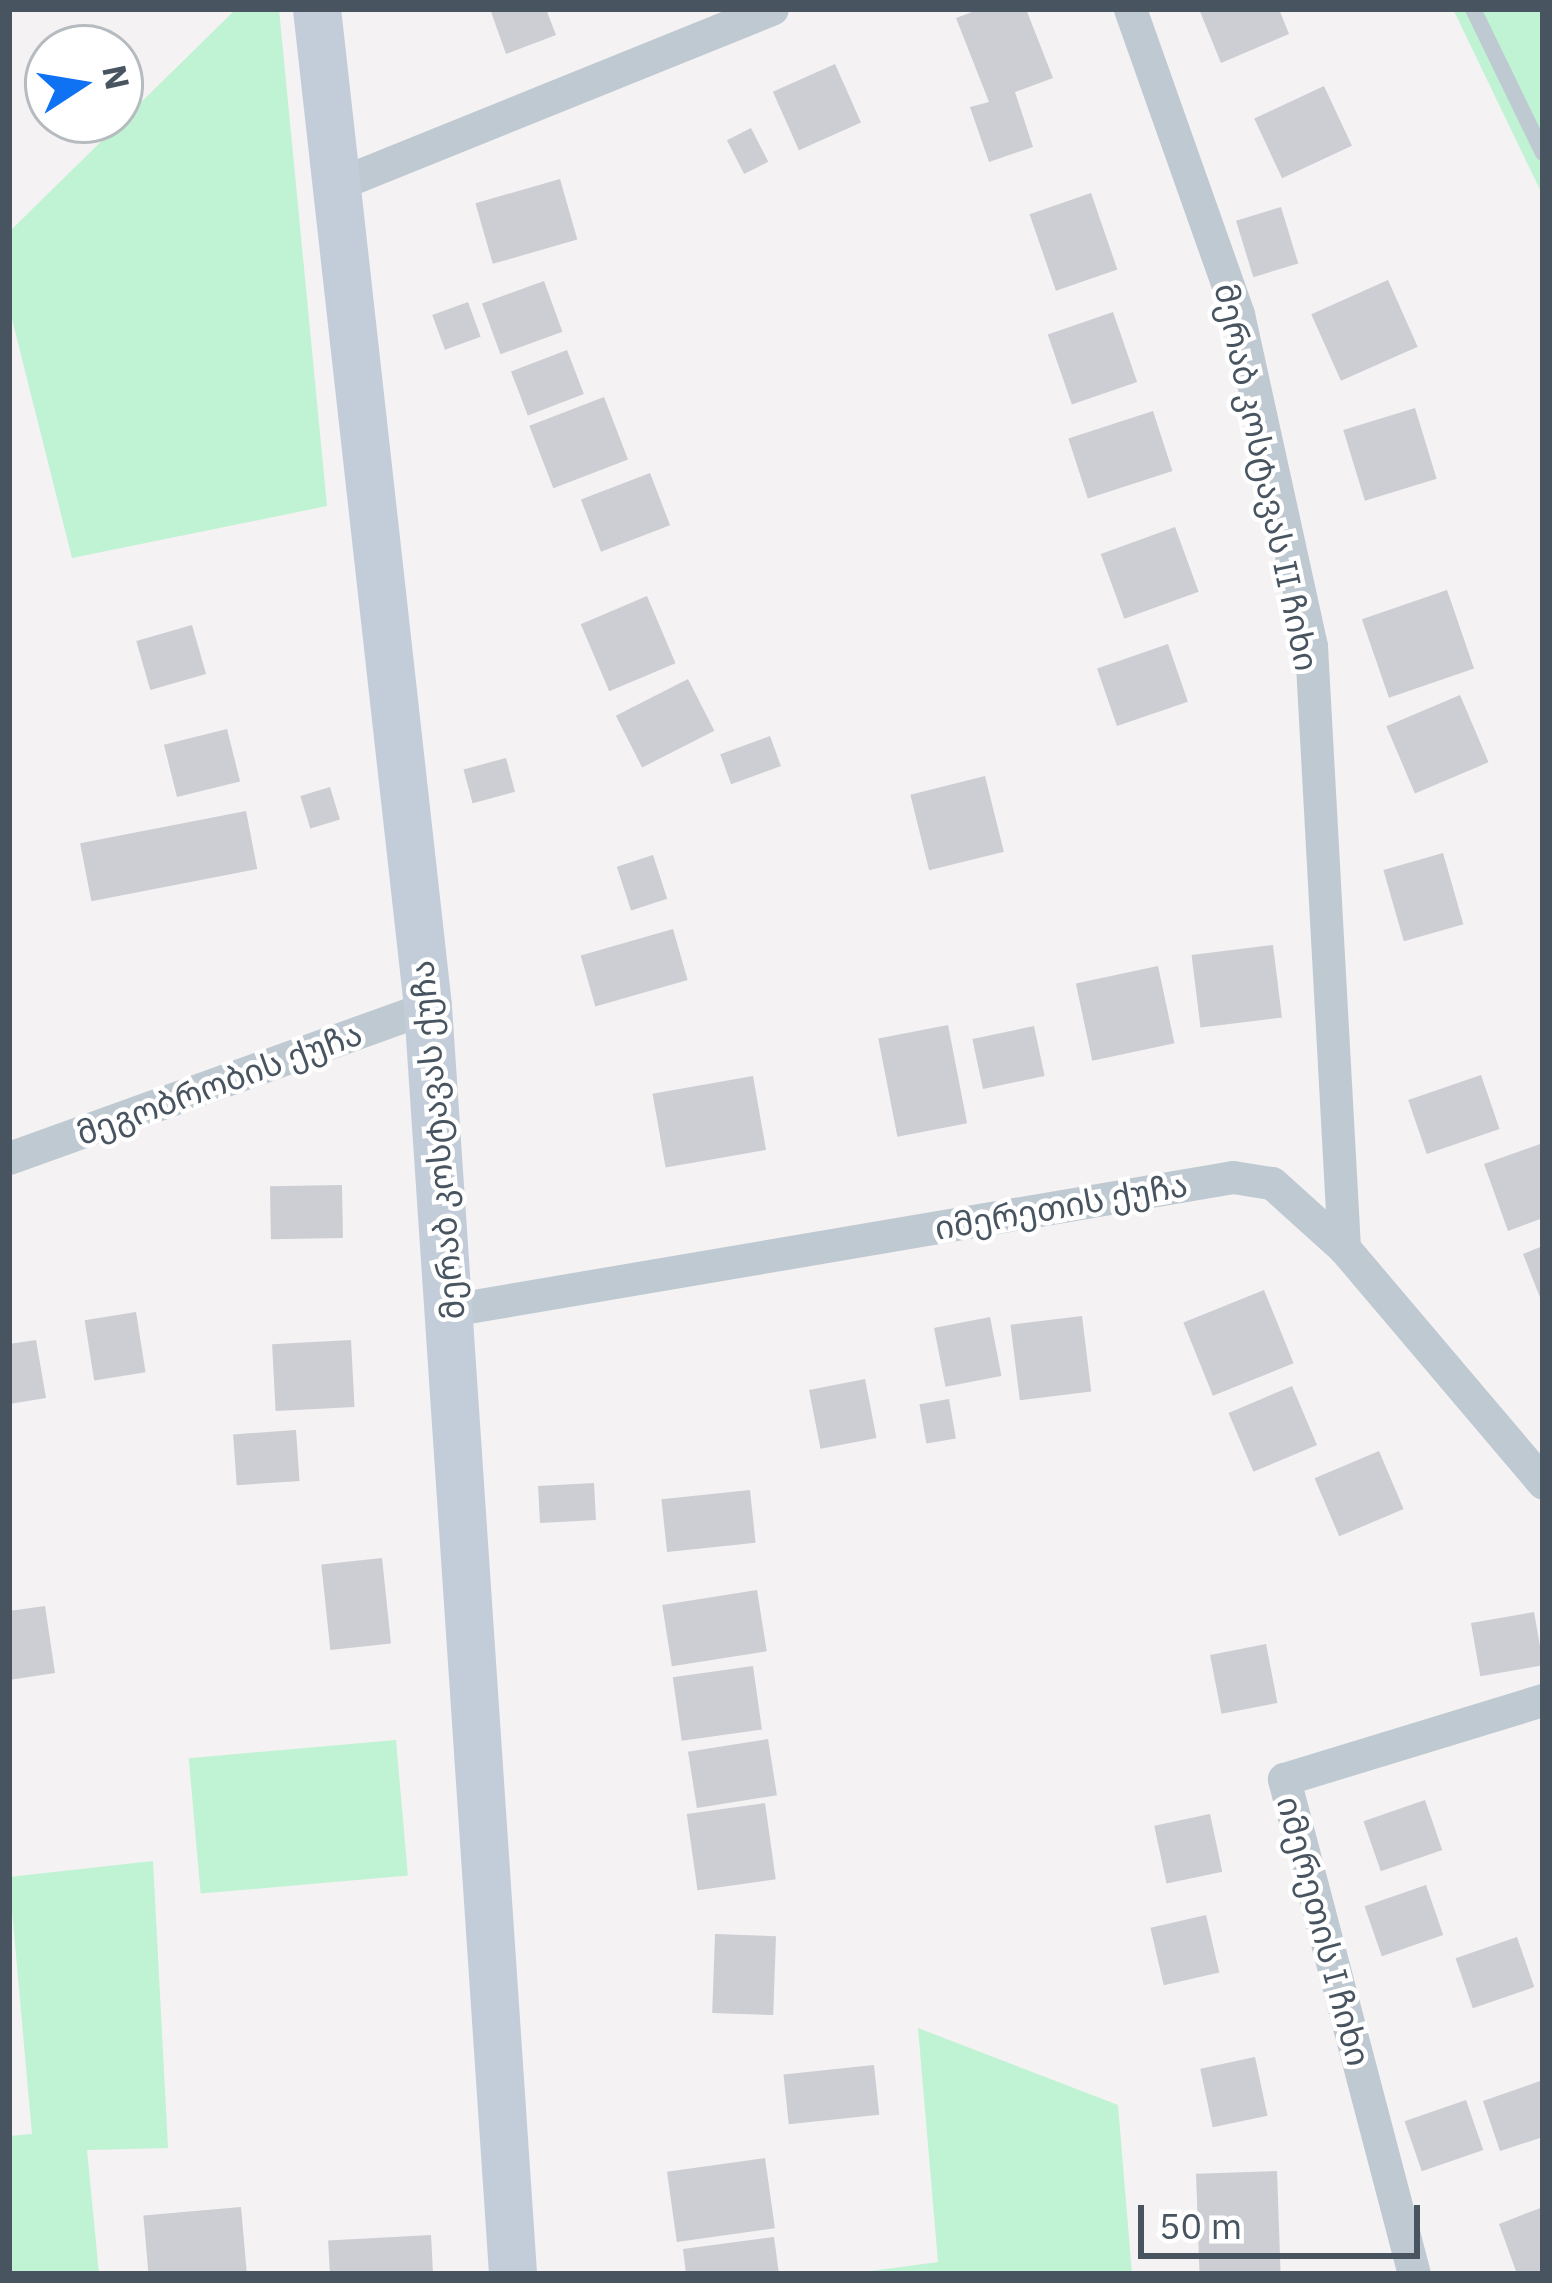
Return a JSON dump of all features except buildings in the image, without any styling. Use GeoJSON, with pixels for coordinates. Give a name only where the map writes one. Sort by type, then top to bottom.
{"type":"FeatureCollection","features":[{"type":"Feature","properties":{"kind":"main road","name":"მერაბ კოსტავას ქუჩა"},"geometry":{"type":"LineString","coordinates":[[317,9],[428,1007],[513,2274]]}},
{"type":"Feature","properties":{"kind":"street"},"geometry":{"type":"LineString","coordinates":[[338,184],[772,9]]}},
{"type":"Feature","properties":{"kind":"street","name":"მერაბ კოსტავას II ჩიხი"},"geometry":{"type":"LineString","coordinates":[[1130,9],[1238,314],[1311,646],[1344,1248]]}},
{"type":"Feature","properties":{"kind":"street","name":"მეგობრობის ქუჩა"},"geometry":{"type":"LineString","coordinates":[[9,1159],[428,1007]]}},
{"type":"Feature","properties":{"kind":"street","name":"იმერეთის ქუჩა"},"geometry":{"type":"LineString","coordinates":[[450,1310],[1233,1177],[1272,1183],[1344,1248],[1543,1483]]}},
{"type":"Feature","properties":{"kind":"street","name":"იმერეთის I ჩიხი"},"geometry":{"type":"LineString","coordinates":[[1414,2274],[1284,1779],[1543,1700]]}},
{"type":"Feature","properties":{"kind":"lane"},"geometry":{"type":"LineString","coordinates":[[1473,9],[1543,153]]}},
{"type":"Feature","properties":{"kind":"green space"},"geometry":{"type":"Polygon","coordinates":[[[236,9],[279,9],[327,506],[72,558],[9,307],[9,232],[99,144],[144,144],[144,99],[236,9]]]}},
{"type":"Feature","properties":{"kind":"green space"},"geometry":{"type":"Polygon","coordinates":[[[1453,9],[1543,9],[1543,196],[1453,9]]]}},
{"type":"Feature","properties":{"kind":"green space"},"geometry":{"type":"Polygon","coordinates":[[[396,1740],[408,1875],[201,1894],[189,1758],[396,1740]]]}},
{"type":"Feature","properties":{"kind":"green space"},"geometry":{"type":"Polygon","coordinates":[[[153,1861],[168,2148],[87,2150],[99,2274],[9,2274],[9,2136],[32,2134],[9,1877],[153,1861]]]}},
{"type":"Feature","properties":{"kind":"green space"},"geometry":{"type":"Polygon","coordinates":[[[918,2028],[1118,2105],[1132,2274],[849,2274],[938,2262],[918,2028]]]}}]}
